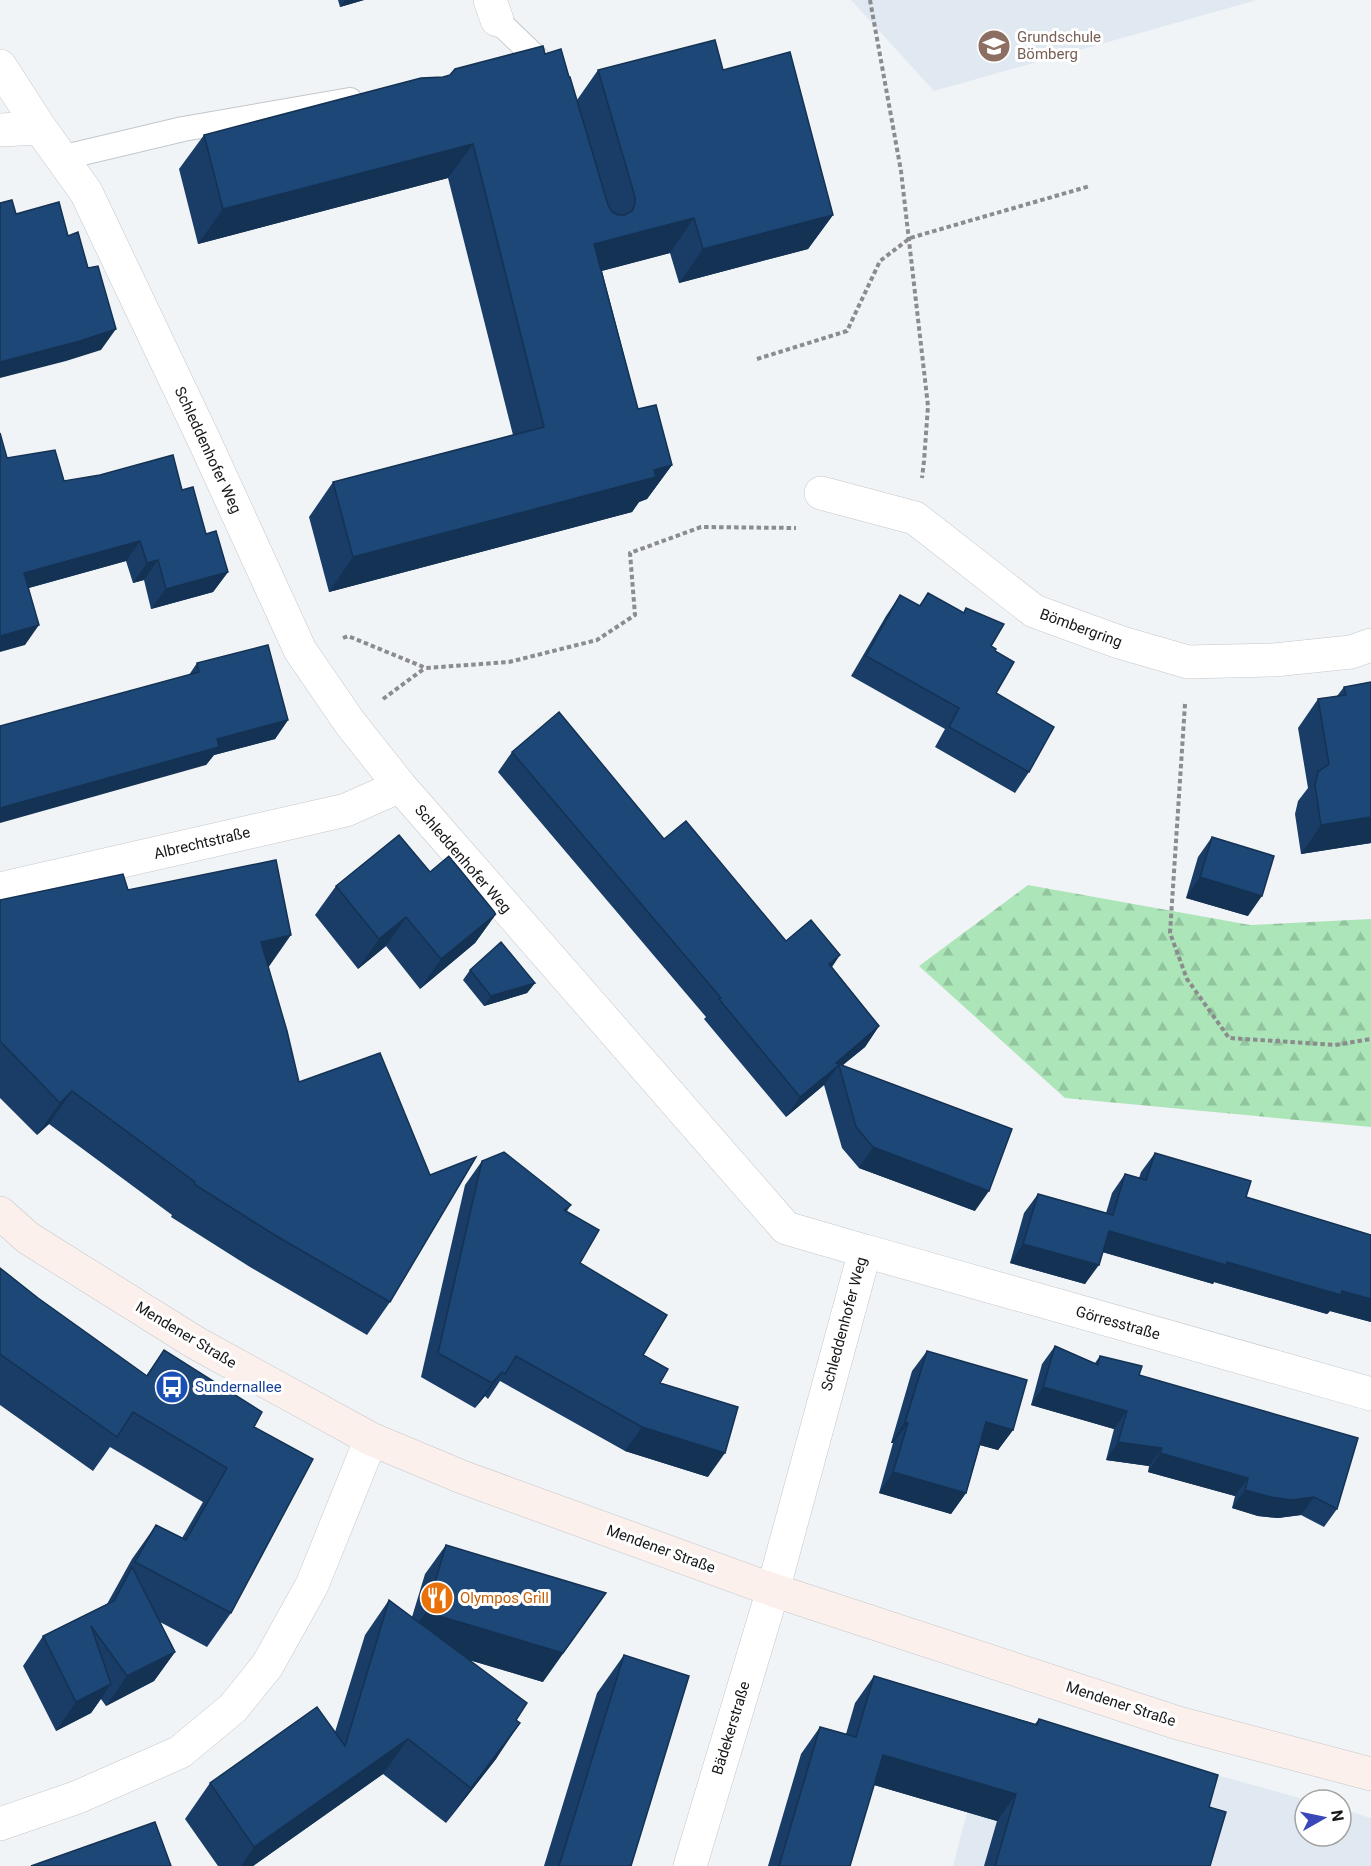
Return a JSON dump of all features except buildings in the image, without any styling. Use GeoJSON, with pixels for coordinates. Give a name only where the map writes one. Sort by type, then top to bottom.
{"type":"FeatureCollection","features":[{"type":"Feature","properties":{"kind":"main road","name":"Mendener Straße"},"geometry":{"type":"LineString","coordinates":[[0,1213],[28,1238],[196,1343],[371,1440],[462,1477],[772,1590],[1178,1722],[1371,1774]]}},
{"type":"Feature","properties":{"kind":"street","name":"Schleddenhofer Weg"},"geometry":{"type":"LineString","coordinates":[[0,66],[40,128],[86,192],[204,440],[300,650],[350,723],[400,786],[786,1228],[865,1251],[772,1590]]}},
{"type":"Feature","properties":{"kind":"street"},"geometry":{"type":"LineString","coordinates":[[0,130],[40,128]]}},
{"type":"Feature","properties":{"kind":"street","name":"Bömbergring"},"geometry":{"type":"LineString","coordinates":[[821,493],[915,518],[1034,611],[1119,642],[1188,662],[1274,660],[1351,652],[1371,645]]}},
{"type":"Feature","properties":{"kind":"street","name":"Albrechtstraße"},"geometry":{"type":"LineString","coordinates":[[0,889],[346,810],[400,786]]}},
{"type":"Feature","properties":{"kind":"street","name":"Görresstraße"},"geometry":{"type":"LineString","coordinates":[[865,1251],[1371,1394]]}},
{"type":"Feature","properties":{"kind":"street"},"geometry":{"type":"LineString","coordinates":[[0,1824],[78,1797],[180,1752],[233,1708],[267,1666],[312,1585],[371,1440]]}},
{"type":"Feature","properties":{"kind":"street","name":"Bädekerstraße"},"geometry":{"type":"LineString","coordinates":[[690,1866],[772,1590]]}},
{"type":"Feature","properties":{"kind":"lane"},"geometry":{"type":"LineString","coordinates":[[494,10],[549,70],[555,92]]}},
{"type":"Feature","properties":{"kind":"lane"},"geometry":{"type":"LineString","coordinates":[[61,158],[183,129],[348,100],[372,99]]}},
{"type":"Feature","properties":{"kind":"path"},"geometry":{"type":"LineString","coordinates":[[870,0],[902,171],[928,406],[924,461],[915,518]]}},
{"type":"Feature","properties":{"kind":"path"},"geometry":{"type":"LineString","coordinates":[[757,358],[848,331],[880,261],[909,238],[1090,186]]}},
{"type":"Feature","properties":{"kind":"path"},"geometry":{"type":"LineString","coordinates":[[300,650],[348,636],[426,668],[509,662],[597,640],[635,615],[630,553],[701,527],[825,528],[821,493]]}},
{"type":"Feature","properties":{"kind":"path"},"geometry":{"type":"LineString","coordinates":[[1188,662],[1170,933],[1187,979],[1229,1038],[1335,1045],[1371,1039]]}},
{"type":"Feature","properties":{"kind":"path"},"geometry":{"type":"LineString","coordinates":[[350,723],[426,668]]}},
{"type":"Feature","properties":{"kind":"shaded area","name":"Grundschule Bömberg"},"geometry":{"type":"Polygon","coordinates":[[[851,0],[1257,0],[934,91],[851,0]]]}},
{"type":"Feature","properties":{"kind":"shaded area"},"geometry":{"type":"Polygon","coordinates":[[[993,1713],[1293,1796],[1293,1848],[1353,1848],[1353,1813],[1371,1818],[1371,1866],[953,1866],[993,1713]]]}},
{"type":"Feature","properties":{"kind":"green space"},"geometry":{"type":"Polygon","coordinates":[[[1028,885],[1250,925],[1371,919],[1371,1127],[1065,1098],[919,966],[1028,885]]]}},
{"type":"Feature","properties":{"kind":"place","name":"Grundschule Bömberg"},"geometry":{"type":"Point","coordinates":[994,46]}},
{"type":"Feature","properties":{"kind":"place","name":"Sundernallee"},"geometry":{"type":"Point","coordinates":[172,1387]}},
{"type":"Feature","properties":{"kind":"place","name":"Olympos Grill"},"geometry":{"type":"Point","coordinates":[437,1598]}}]}
